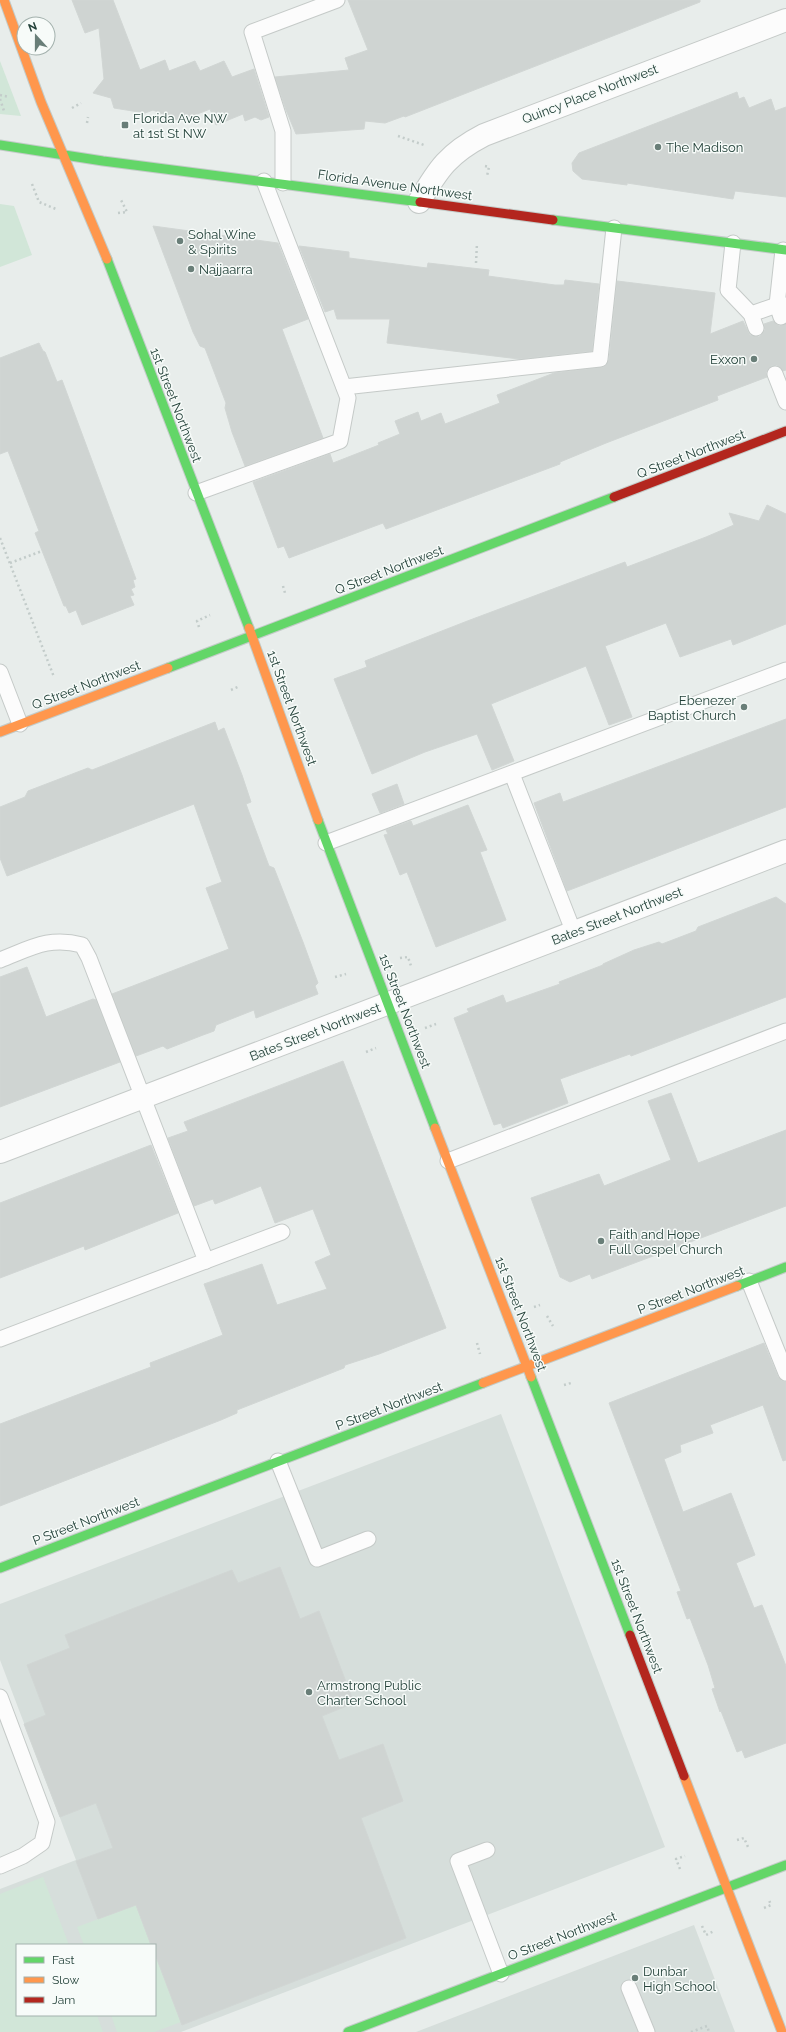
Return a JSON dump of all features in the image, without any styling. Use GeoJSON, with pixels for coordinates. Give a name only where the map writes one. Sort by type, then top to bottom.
{"type":"FeatureCollection","features":[{"type":"Feature","properties":{"kind":"street","name":"1st Street Northwest"},"geometry":{"type":"LineString","coordinates":[[4,0],[41,102],[88,211],[268,676],[326,843],[782,2032]]}},
{"type":"Feature","properties":{"kind":"street","name":"Quincy Place Northwest"},"geometry":{"type":"LineString","coordinates":[[419,202],[442,166],[461,148],[484,135],[786,20]]}},
{"type":"Feature","properties":{"kind":"street","name":"Florida Avenue Northwest"},"geometry":{"type":"LineString","coordinates":[[0,145],[103,161],[283,183],[784,250]]}},
{"type":"Feature","properties":{"kind":"street","name":"Q Street Northwest"},"geometry":{"type":"LineString","coordinates":[[0,732],[786,431]]}},
{"type":"Feature","properties":{"kind":"street","name":"Bates Street Northwest"},"geometry":{"type":"LineString","coordinates":[[0,1152],[786,851]]}},
{"type":"Feature","properties":{"kind":"street","name":"P Street Northwest"},"geometry":{"type":"LineString","coordinates":[[0,1568],[786,1267]]}},
{"type":"Feature","properties":{"kind":"street","name":"O Street Northwest"},"geometry":{"type":"LineString","coordinates":[[348,2032],[786,1865]]}},
{"type":"Feature","properties":{"kind":"lane"},"geometry":{"type":"LineString","coordinates":[[283,183],[283,131],[252,32],[337,0]]}},
{"type":"Feature","properties":{"kind":"lane"},"geometry":{"type":"LineString","coordinates":[[196,493],[340,441],[348,398],[264,181]]}},
{"type":"Feature","properties":{"kind":"lane"},"geometry":{"type":"LineString","coordinates":[[344,387],[600,359],[614,228]]}},
{"type":"Feature","properties":{"kind":"lane"},"geometry":{"type":"LineString","coordinates":[[733,243],[728,290],[753,321],[781,309],[784,250]]}},
{"type":"Feature","properties":{"kind":"lane"},"geometry":{"type":"LineString","coordinates":[[780,382],[786,402]]}},
{"type":"Feature","properties":{"kind":"lane"},"geometry":{"type":"LineString","coordinates":[[326,843],[786,670]]}},
{"type":"Feature","properties":{"kind":"lane"},"geometry":{"type":"LineString","coordinates":[[0,672],[20,724]]}},
{"type":"Feature","properties":{"kind":"lane"},"geometry":{"type":"LineString","coordinates":[[512,774],[574,933]]}},
{"type":"Feature","properties":{"kind":"lane"},"geometry":{"type":"LineString","coordinates":[[0,960],[48,942],[67,941],[82,945],[89,958],[206,1261]]}},
{"type":"Feature","properties":{"kind":"lane"},"geometry":{"type":"LineString","coordinates":[[448,1161],[786,1031]]}},
{"type":"Feature","properties":{"kind":"lane"},"geometry":{"type":"LineString","coordinates":[[0,1339],[282,1232]]}},
{"type":"Feature","properties":{"kind":"lane"},"geometry":{"type":"LineString","coordinates":[[749,1281],[786,1373]]}},
{"type":"Feature","properties":{"kind":"lane"},"geometry":{"type":"LineString","coordinates":[[278,1462],[318,1559],[368,1539]]}},
{"type":"Feature","properties":{"kind":"lane"},"geometry":{"type":"LineString","coordinates":[[0,1697],[47,1822],[42,1842],[23,1856],[0,1866]]}},
{"type":"Feature","properties":{"kind":"lane"},"geometry":{"type":"LineString","coordinates":[[487,1850],[458,1861],[500,1974]]}},
{"type":"Feature","properties":{"kind":"lane"},"geometry":{"type":"LineString","coordinates":[[629,1988],[646,2032]]}},
{"type":"Feature","properties":{"kind":"path"},"geometry":{"type":"LineString","coordinates":[[0,96],[12,97]]}},
{"type":"Feature","properties":{"kind":"path"},"geometry":{"type":"LineString","coordinates":[[0,99],[4,111]]}},
{"type":"Feature","properties":{"kind":"path"},"geometry":{"type":"LineString","coordinates":[[72,108],[81,103]]}},
{"type":"Feature","properties":{"kind":"path"},"geometry":{"type":"LineString","coordinates":[[87,123],[88,117]]}},
{"type":"Feature","properties":{"kind":"path"},"geometry":{"type":"LineString","coordinates":[[398,136],[425,146]]}},
{"type":"Feature","properties":{"kind":"path"},"geometry":{"type":"LineString","coordinates":[[487,176],[489,167]]}},
{"type":"Feature","properties":{"kind":"path"},"geometry":{"type":"LineString","coordinates":[[32,184],[39,202],[58,210]]}},
{"type":"Feature","properties":{"kind":"path"},"geometry":{"type":"LineString","coordinates":[[121,200],[127,212]]}},
{"type":"Feature","properties":{"kind":"path"},"geometry":{"type":"LineString","coordinates":[[476,263],[477,243]]}},
{"type":"Feature","properties":{"kind":"path"},"geometry":{"type":"LineString","coordinates":[[0,538],[54,677]]}},
{"type":"Feature","properties":{"kind":"path"},"geometry":{"type":"LineString","coordinates":[[10,563],[42,551]]}},
{"type":"Feature","properties":{"kind":"path"},"geometry":{"type":"LineString","coordinates":[[197,621],[210,616]]}},
{"type":"Feature","properties":{"kind":"path"},"geometry":{"type":"LineString","coordinates":[[231,690],[240,686]]}},
{"type":"Feature","properties":{"kind":"path"},"geometry":{"type":"LineString","coordinates":[[408,958],[411,966]]}},
{"type":"Feature","properties":{"kind":"path"},"geometry":{"type":"LineString","coordinates":[[335,977],[350,973]]}},
{"type":"Feature","properties":{"kind":"path"},"geometry":{"type":"LineString","coordinates":[[421,1030],[436,1024]]}},
{"type":"Feature","properties":{"kind":"path"},"geometry":{"type":"LineString","coordinates":[[366,1052],[378,1047]]}},
{"type":"Feature","properties":{"kind":"path"},"geometry":{"type":"LineString","coordinates":[[547,1316],[553,1326]]}},
{"type":"Feature","properties":{"kind":"path"},"geometry":{"type":"LineString","coordinates":[[477,1343],[480,1354]]}},
{"type":"Feature","properties":{"kind":"path"},"geometry":{"type":"LineString","coordinates":[[733,1841],[744,1838],[748,1847]]}},
{"type":"Feature","properties":{"kind":"path"},"geometry":{"type":"LineString","coordinates":[[680,1869],[676,1859],[687,1856]]}},
{"type":"Feature","properties":{"kind":"path"},"geometry":{"type":"LineString","coordinates":[[701,1924],[706,1935],[717,1930]]}},
{"type":"Feature","properties":{"kind":"path"},"geometry":{"type":"LineString","coordinates":[[691,2032],[707,2026],[709,2032]]}},
{"type":"Feature","properties":{"kind":"shaded area","name":"Armstrong Public Charter School"},"geometry":{"type":"Polygon","coordinates":[[[501,1414],[665,1847],[181,2032],[0,2032],[0,1889],[76,1860],[0,1660],[0,1604],[501,1414]]]}},
{"type":"Feature","properties":{"kind":"shaded area","name":"Dunbar High School"},"geometry":{"type":"Polygon","coordinates":[[[694,1925],[735,2032],[416,2032],[694,1925]]]}},
{"type":"Feature","properties":{"kind":"green space"},"geometry":{"type":"Polygon","coordinates":[[[0,61],[21,116],[0,114],[0,61]]]}},
{"type":"Feature","properties":{"kind":"green space"},"geometry":{"type":"Polygon","coordinates":[[[0,204],[14,206],[32,255],[0,267],[0,204]]]}},
{"type":"Feature","properties":{"kind":"green space"},"geometry":{"type":"Polygon","coordinates":[[[43,1877],[69,1944],[16,1944],[16,2016],[97,2016],[103,2032],[0,2032],[0,1894],[43,1877]]]}},
{"type":"Feature","properties":{"kind":"green space"},"geometry":{"type":"Polygon","coordinates":[[[136,1905],[151,1944],[84,1944],[77,1927],[136,1905]]]}},
{"type":"Feature","properties":{"kind":"green space"},"geometry":{"type":"Polygon","coordinates":[[[156,1957],[181,2022],[154,2032],[117,2032],[111,2016],[156,2016],[156,1957]]]}},
{"type":"Feature","properties":{"kind":"building"},"geometry":{"type":"Polygon","coordinates":[[[72,0],[113,0],[140,70],[165,60],[169,71],[195,61],[200,71],[224,61],[232,77],[254,69],[269,117],[261,120],[255,117],[245,121],[243,114],[216,125],[210,109],[180,121],[153,110],[145,113],[114,108],[111,98],[93,93],[104,79],[99,28],[85,33],[72,0]]]}},
{"type":"Feature","properties":{"kind":"building"},"geometry":{"type":"Polygon","coordinates":[[[348,0],[700,0],[700,2],[405,117],[404,116],[385,123],[365,121],[364,129],[296,134],[275,77],[349,70],[345,58],[368,50],[348,0]]]}},
{"type":"Feature","properties":{"kind":"building","name":"The Madison"},"geometry":{"type":"Polygon","coordinates":[[[737,92],[739,99],[744,97],[749,108],[771,99],[775,111],[786,107],[786,197],[735,191],[733,199],[627,183],[627,185],[582,179],[573,171],[572,163],[579,153],[737,92]]]}},
{"type":"Feature","properties":{"kind":"building"},"geometry":{"type":"Polygon","coordinates":[[[153,226],[278,243],[308,319],[282,329],[323,438],[245,466],[232,432],[225,408],[226,403],[205,348],[200,346],[193,332],[153,226]]]}},
{"type":"Feature","properties":{"kind":"building"},"geometry":{"type":"Polygon","coordinates":[[[299,246],[349,252],[349,258],[427,268],[428,263],[489,270],[488,276],[555,285],[564,285],[565,280],[599,284],[592,351],[519,359],[387,343],[390,319],[337,319],[334,309],[325,312],[299,246]]]}},
{"type":"Feature","properties":{"kind":"building"},"geometry":{"type":"Polygon","coordinates":[[[617,281],[715,293],[710,334],[743,321],[750,335],[759,337],[765,330],[764,324],[773,321],[779,326],[786,324],[786,370],[783,371],[777,365],[771,366],[766,372],[767,377],[717,396],[718,400],[606,443],[560,462],[560,464],[386,529],[383,523],[289,558],[284,546],[278,548],[253,482],[330,454],[333,463],[379,445],[378,443],[400,434],[395,421],[418,412],[421,421],[441,413],[445,424],[500,403],[497,395],[554,373],[604,367],[609,360],[617,281]]]}},
{"type":"Feature","properties":{"kind":"building"},"geometry":{"type":"Polygon","coordinates":[[[39,343],[45,352],[57,382],[62,380],[136,579],[133,580],[135,587],[131,589],[134,595],[130,596],[134,605],[82,625],[76,610],[69,613],[66,606],[64,606],[35,533],[39,531],[8,451],[0,454],[0,358],[39,343]]]}},
{"type":"Feature","properties":{"kind":"building"},"geometry":{"type":"Polygon","coordinates":[[[767,505],[786,514],[786,624],[733,645],[731,639],[680,657],[666,623],[605,646],[632,717],[609,725],[586,666],[491,704],[514,761],[492,770],[477,734],[425,752],[372,774],[334,679],[367,667],[365,661],[470,620],[625,562],[627,567],[706,537],[734,525],[729,513],[759,521],[767,505]]]}},
{"type":"Feature","properties":{"kind":"building"},"geometry":{"type":"Polygon","coordinates":[[[786,719],[786,807],[567,891],[534,803],[560,793],[563,802],[786,719]]]}},
{"type":"Feature","properties":{"kind":"building"},"geometry":{"type":"Polygon","coordinates":[[[215,722],[218,731],[224,728],[242,775],[251,802],[246,804],[269,866],[274,868],[303,942],[318,983],[315,986],[318,994],[256,1018],[254,1010],[216,1025],[214,1031],[167,1049],[163,1046],[136,1056],[112,994],[229,949],[206,888],[222,882],[194,804],[7,876],[0,858],[0,807],[25,797],[28,791],[88,768],[92,770],[215,722]]]}},
{"type":"Feature","properties":{"kind":"building"},"geometry":{"type":"Polygon","coordinates":[[[397,784],[404,804],[380,813],[372,794],[397,784]]]}},
{"type":"Feature","properties":{"kind":"building"},"geometry":{"type":"Polygon","coordinates":[[[468,805],[487,850],[480,852],[506,920],[436,947],[407,872],[400,875],[384,835],[388,834],[386,830],[411,821],[413,826],[468,805]]]}},
{"type":"Feature","properties":{"kind":"building"},"geometry":{"type":"Polygon","coordinates":[[[776,897],[786,904],[786,997],[631,1056],[630,1054],[560,1079],[568,1103],[503,1128],[501,1123],[494,1125],[454,1018],[469,1012],[467,1009],[503,995],[506,1003],[560,984],[559,982],[603,965],[634,950],[659,942],[662,944],[696,931],[698,927],[776,897]]]}},
{"type":"Feature","properties":{"kind":"building"},"geometry":{"type":"Polygon","coordinates":[[[27,967],[46,1017],[93,999],[96,1000],[120,1062],[0,1107],[0,977],[27,967]]]}},
{"type":"Feature","properties":{"kind":"building"},"geometry":{"type":"Polygon","coordinates":[[[343,1061],[446,1328],[379,1354],[345,1365],[344,1368],[237,1410],[237,1413],[221,1420],[0,1506],[0,1424],[151,1367],[150,1363],[223,1335],[204,1284],[262,1264],[277,1305],[327,1289],[315,1262],[331,1255],[313,1209],[275,1223],[261,1186],[215,1204],[213,1199],[194,1206],[168,1138],[188,1131],[184,1122],[343,1061]]]}},
{"type":"Feature","properties":{"kind":"building"},"geometry":{"type":"Polygon","coordinates":[[[671,1093],[698,1163],[786,1130],[786,1206],[592,1279],[590,1274],[570,1282],[560,1277],[531,1198],[599,1174],[604,1186],[671,1160],[648,1101],[671,1093]]]}},
{"type":"Feature","properties":{"kind":"building"},"geometry":{"type":"Polygon","coordinates":[[[151,1145],[178,1213],[85,1250],[84,1246],[0,1278],[0,1203],[151,1145]]]}},
{"type":"Feature","properties":{"kind":"building"},"geometry":{"type":"Polygon","coordinates":[[[764,1343],[778,1377],[786,1382],[786,1460],[783,1461],[763,1405],[710,1425],[713,1433],[680,1445],[681,1452],[664,1459],[683,1512],[731,1493],[755,1555],[736,1563],[754,1608],[762,1605],[786,1666],[786,1743],[745,1758],[742,1750],[737,1752],[721,1711],[720,1712],[712,1689],[715,1688],[708,1665],[690,1618],[687,1619],[677,1592],[681,1591],[609,1403],[764,1343]]]}},
{"type":"Feature","properties":{"kind":"building"},"geometry":{"type":"Polygon","coordinates":[[[280,1567],[300,1619],[319,1611],[354,1703],[322,1716],[339,1760],[383,1744],[403,1801],[361,1818],[406,1938],[182,2025],[156,1957],[156,1944],[151,1944],[136,1905],[98,1919],[76,1861],[113,1848],[96,1803],[60,1817],[24,1724],[46,1715],[27,1665],[70,1648],[65,1635],[232,1570],[238,1583],[280,1567]]]}},
{"type":"Feature","properties":{"kind":"traffic: fast"},"geometry":{"type":"LineString","coordinates":[[0,145],[103,161],[420,202]]}},
{"type":"Feature","properties":{"kind":"traffic: fast"},"geometry":{"type":"LineString","coordinates":[[553,220],[786,250]]}},
{"type":"Feature","properties":{"kind":"traffic: fast"},"geometry":{"type":"LineString","coordinates":[[107,259],[249,628]]}},
{"type":"Feature","properties":{"kind":"traffic: fast"},"geometry":{"type":"LineString","coordinates":[[168,668],[614,497]]}},
{"type":"Feature","properties":{"kind":"traffic: fast"},"geometry":{"type":"LineString","coordinates":[[318,820],[435,1128]]}},
{"type":"Feature","properties":{"kind":"traffic: fast"},"geometry":{"type":"LineString","coordinates":[[737,1286],[786,1267]]}},
{"type":"Feature","properties":{"kind":"traffic: fast"},"geometry":{"type":"LineString","coordinates":[[531,1377],[630,1635]]}},
{"type":"Feature","properties":{"kind":"traffic: fast"},"geometry":{"type":"LineString","coordinates":[[0,1568],[483,1383]]}},
{"type":"Feature","properties":{"kind":"traffic: fast"},"geometry":{"type":"LineString","coordinates":[[348,2032],[786,1865]]}},
{"type":"Feature","properties":{"kind":"traffic: slow"},"geometry":{"type":"LineString","coordinates":[[4,0],[41,102],[107,259]]}},
{"type":"Feature","properties":{"kind":"traffic: slow"},"geometry":{"type":"LineString","coordinates":[[249,628],[318,820]]}},
{"type":"Feature","properties":{"kind":"traffic: slow"},"geometry":{"type":"LineString","coordinates":[[0,732],[168,668]]}},
{"type":"Feature","properties":{"kind":"traffic: slow"},"geometry":{"type":"LineString","coordinates":[[435,1128],[531,1377]]}},
{"type":"Feature","properties":{"kind":"traffic: slow"},"geometry":{"type":"LineString","coordinates":[[483,1383],[737,1286]]}},
{"type":"Feature","properties":{"kind":"traffic: slow"},"geometry":{"type":"LineString","coordinates":[[684,1776],[782,2032]]}},
{"type":"Feature","properties":{"kind":"traffic: jam"},"geometry":{"type":"LineString","coordinates":[[420,202],[553,220]]}},
{"type":"Feature","properties":{"kind":"traffic: jam"},"geometry":{"type":"LineString","coordinates":[[614,497],[786,431]]}},
{"type":"Feature","properties":{"kind":"traffic: jam"},"geometry":{"type":"LineString","coordinates":[[630,1635],[684,1776]]}},
{"type":"Feature","properties":{"kind":"place","name":"Florida Ave NW at 1st St NW"},"geometry":{"type":"Point","coordinates":[125,125]}},
{"type":"Feature","properties":{"kind":"place","name":"The Madison"},"geometry":{"type":"Point","coordinates":[658,147]}},
{"type":"Feature","properties":{"kind":"place","name":"Sohal Wine & Spirits"},"geometry":{"type":"Point","coordinates":[180,241]}},
{"type":"Feature","properties":{"kind":"place","name":"Najjaarra"},"geometry":{"type":"Point","coordinates":[191,269]}},
{"type":"Feature","properties":{"kind":"place","name":"Exxon"},"geometry":{"type":"Point","coordinates":[754,359]}},
{"type":"Feature","properties":{"kind":"place","name":"Ebenezer Baptist Church"},"geometry":{"type":"Point","coordinates":[744,707]}},
{"type":"Feature","properties":{"kind":"place","name":"Faith and Hope Full Gospel Church"},"geometry":{"type":"Point","coordinates":[601,1241]}},
{"type":"Feature","properties":{"kind":"place","name":"Armstrong Public Charter School"},"geometry":{"type":"Point","coordinates":[309,1692]}},
{"type":"Feature","properties":{"kind":"place","name":"Dunbar High School"},"geometry":{"type":"Point","coordinates":[635,1978]}}]}
